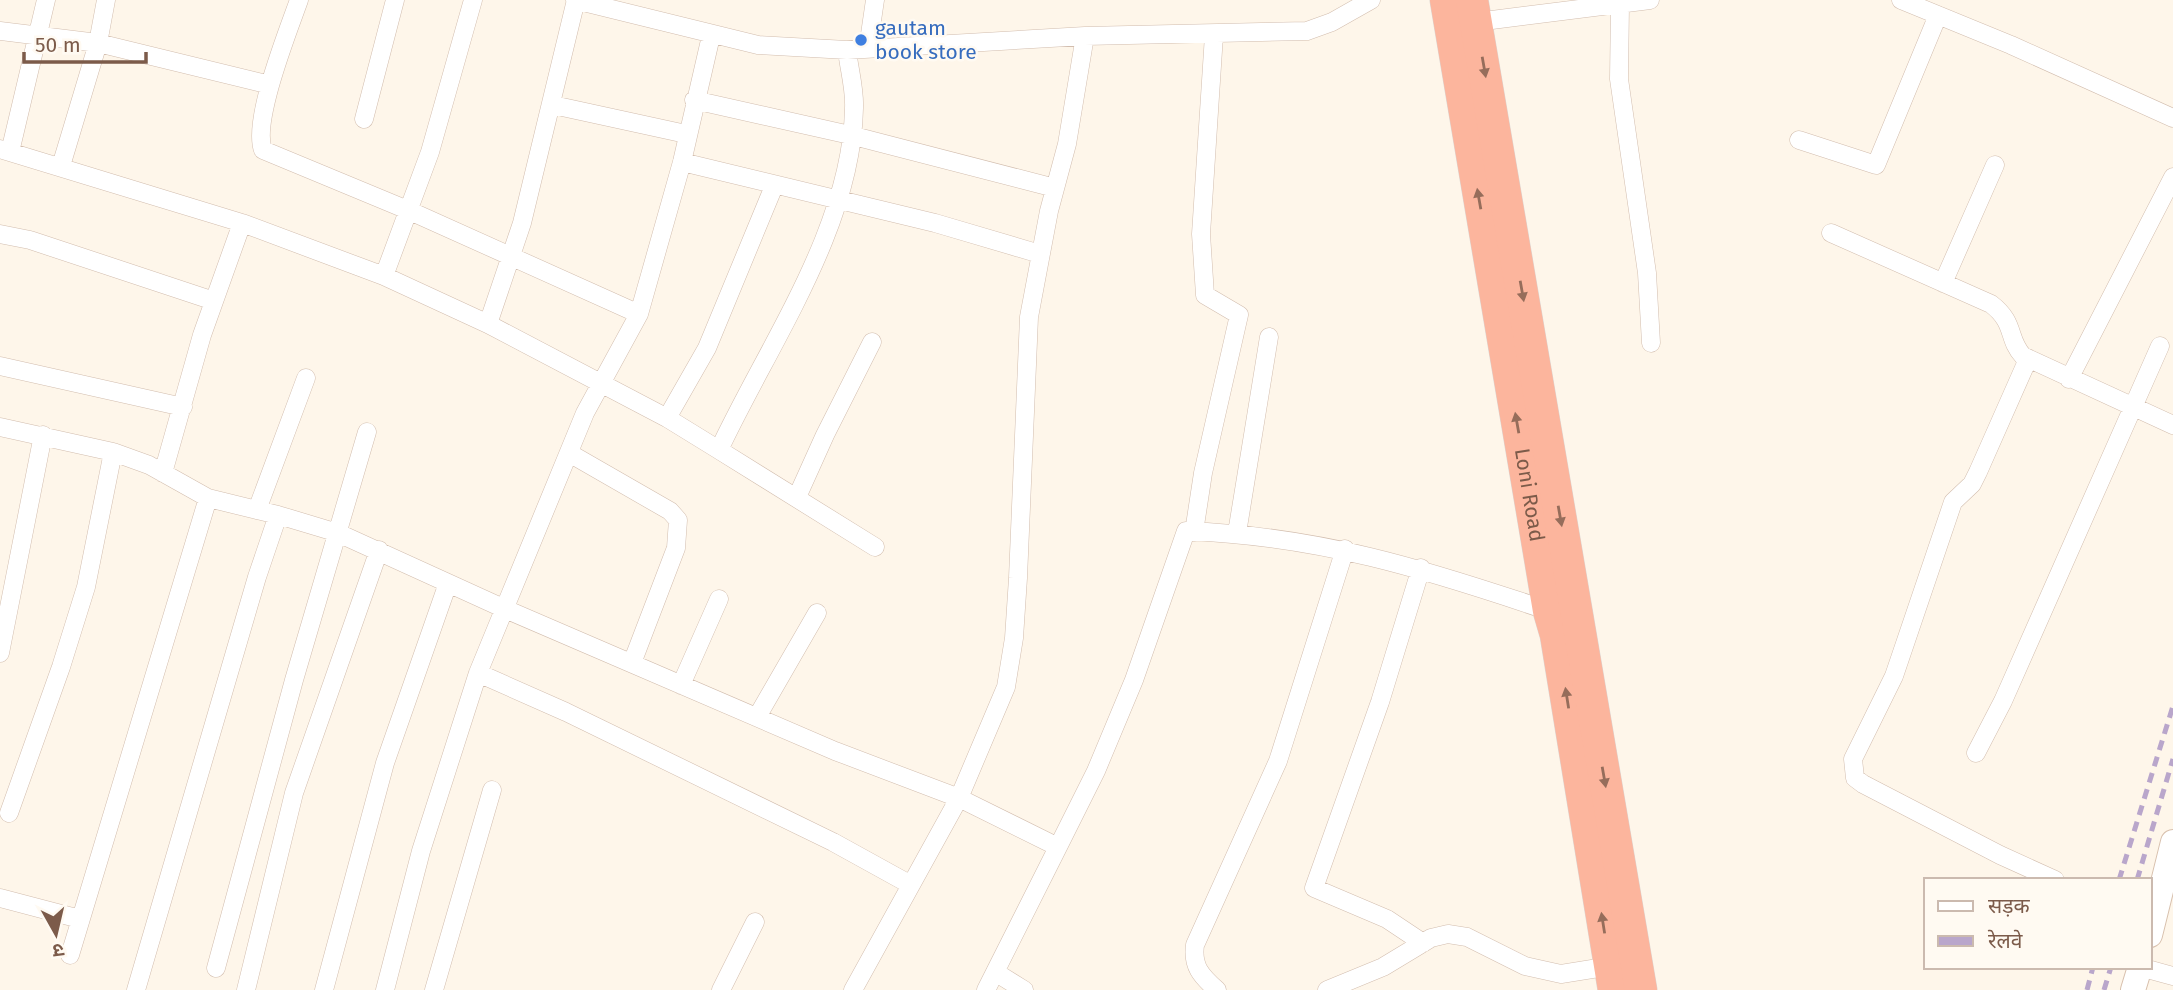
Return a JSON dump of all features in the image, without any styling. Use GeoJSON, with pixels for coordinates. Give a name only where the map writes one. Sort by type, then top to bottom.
{"type":"FeatureCollection","features":[{"type":"Feature","properties":{"kind":"highway","name":"Loni Road"},"geometry":{"type":"LineString","coordinates":[[1446,0],[1549,611],[1625,977]]}},
{"type":"Feature","properties":{"kind":"highway","name":"Loni Road"},"geometry":{"type":"LineString","coordinates":[[1474,11],[1625,977]]}},
{"type":"Feature","properties":{"kind":"street"},"geometry":{"type":"LineString","coordinates":[[47,0],[40,37],[5,151],[242,223],[384,276],[488,324],[667,418],[875,547]]}},
{"type":"Feature","properties":{"kind":"street"},"geometry":{"type":"LineString","coordinates":[[61,166],[98,43],[106,0]]}},
{"type":"Feature","properties":{"kind":"street"},"geometry":{"type":"LineString","coordinates":[[299,0],[270,85],[260,137],[263,150],[410,211],[639,314]]}},
{"type":"Feature","properties":{"kind":"street"},"geometry":{"type":"LineString","coordinates":[[364,119],[395,0]]}},
{"type":"Feature","properties":{"kind":"street"},"geometry":{"type":"LineString","coordinates":[[384,276],[410,211],[472,0]]}},
{"type":"Feature","properties":{"kind":"street"},"geometry":{"type":"LineString","coordinates":[[488,324],[553,105],[575,0],[758,46],[847,50],[1084,36],[1307,31],[1332,22],[1371,0]]}},
{"type":"Feature","properties":{"kind":"street"},"geometry":{"type":"LineString","coordinates":[[868,48],[875,0]]}},
{"type":"Feature","properties":{"kind":"street"},"geometry":{"type":"LineString","coordinates":[[1474,11],[1620,4],[1650,0]]}},
{"type":"Feature","properties":{"kind":"street"},"geometry":{"type":"LineString","coordinates":[[1901,0],[2173,118]]}},
{"type":"Feature","properties":{"kind":"street"},"geometry":{"type":"LineString","coordinates":[[1620,4],[1619,79],[1647,273],[1651,343]]}},
{"type":"Feature","properties":{"kind":"street"},"geometry":{"type":"LineString","coordinates":[[1799,140],[1875,165],[1938,15]]}},
{"type":"Feature","properties":{"kind":"street"},"geometry":{"type":"LineString","coordinates":[[0,32],[98,43],[270,85]]}},
{"type":"Feature","properties":{"kind":"street"},"geometry":{"type":"LineString","coordinates":[[1194,532],[1203,473],[1239,315],[1205,295],[1200,234],[1214,35]]}},
{"type":"Feature","properties":{"kind":"street"},"geometry":{"type":"LineString","coordinates":[[385,990],[421,851],[478,673],[585,413],[639,314],[682,162],[694,100],[712,36]]}},
{"type":"Feature","properties":{"kind":"street"},"geometry":{"type":"LineString","coordinates":[[853,990],[960,798],[1006,687],[1014,638],[1030,317],[1040,254],[1067,144],[1084,36]]}},
{"type":"Feature","properties":{"kind":"street"},"geometry":{"type":"LineString","coordinates":[[719,450],[778,341],[830,226],[854,108],[847,50]]}},
{"type":"Feature","properties":{"kind":"street"},"geometry":{"type":"LineString","coordinates":[[694,100],[850,135],[1055,188]]}},
{"type":"Feature","properties":{"kind":"street"},"geometry":{"type":"LineString","coordinates":[[553,105],[686,135]]}},
{"type":"Feature","properties":{"kind":"street"},"geometry":{"type":"LineString","coordinates":[[682,162],[774,186],[837,198],[1040,254]]}},
{"type":"Feature","properties":{"kind":"street"},"geometry":{"type":"LineString","coordinates":[[1943,283],[1995,165]]}},
{"type":"Feature","properties":{"kind":"street"},"geometry":{"type":"LineString","coordinates":[[2069,379],[2173,177]]}},
{"type":"Feature","properties":{"kind":"street"},"geometry":{"type":"LineString","coordinates":[[667,418],[707,348],[774,186]]}},
{"type":"Feature","properties":{"kind":"street"},"geometry":{"type":"LineString","coordinates":[[163,473],[214,301],[242,223]]}},
{"type":"Feature","properties":{"kind":"street"},"geometry":{"type":"LineString","coordinates":[[1831,233],[2001,312],[2010,324],[2016,349],[2028,359],[2173,425]]}},
{"type":"Feature","properties":{"kind":"street"},"geometry":{"type":"LineString","coordinates":[[0,234],[30,240],[214,301]]}},
{"type":"Feature","properties":{"kind":"street"},"geometry":{"type":"LineString","coordinates":[[1237,533],[1269,337]]}},
{"type":"Feature","properties":{"kind":"street"},"geometry":{"type":"LineString","coordinates":[[797,497],[872,342]]}},
{"type":"Feature","properties":{"kind":"street"},"geometry":{"type":"LineString","coordinates":[[1976,753],[2003,701],[2160,346]]}},
{"type":"Feature","properties":{"kind":"street"},"geometry":{"type":"LineString","coordinates":[[2028,359],[1972,484],[1953,502],[1894,676],[1859,741],[1851,769],[1855,778],[1863,784],[2000,855],[2051,878]]}},
{"type":"Feature","properties":{"kind":"street"},"geometry":{"type":"LineString","coordinates":[[0,366],[183,407]]}},
{"type":"Feature","properties":{"kind":"street"},"geometry":{"type":"LineString","coordinates":[[257,510],[306,378]]}},
{"type":"Feature","properties":{"kind":"street"},"geometry":{"type":"LineString","coordinates":[[0,427],[113,452],[163,473],[208,498],[278,514],[338,533],[505,609],[835,751],[960,798],[1058,847]]}},
{"type":"Feature","properties":{"kind":"street"},"geometry":{"type":"LineString","coordinates":[[216,968],[279,731],[367,432]]}},
{"type":"Feature","properties":{"kind":"street"},"geometry":{"type":"LineString","coordinates":[[0,653],[43,435]]}},
{"type":"Feature","properties":{"kind":"street"},"geometry":{"type":"LineString","coordinates":[[9,813],[57,680],[86,587],[113,452]]}},
{"type":"Feature","properties":{"kind":"street"},"geometry":{"type":"LineString","coordinates":[[569,453],[670,511],[678,520],[676,548],[632,663]]}},
{"type":"Feature","properties":{"kind":"street"},"geometry":{"type":"LineString","coordinates":[[70,955],[117,808],[208,498]]}},
{"type":"Feature","properties":{"kind":"street"},"geometry":{"type":"LineString","coordinates":[[136,990],[257,577],[278,514]]}},
{"type":"Feature","properties":{"kind":"street"},"geometry":{"type":"LineString","coordinates":[[986,990],[1096,771],[1134,680],[1186,531],[1237,533],[1345,549],[1421,568],[1549,611]]}},
{"type":"Feature","properties":{"kind":"street"},"geometry":{"type":"LineString","coordinates":[[1217,990],[1198,971],[1193,957],[1195,945],[1278,761],[1345,549]]}},
{"type":"Feature","properties":{"kind":"street"},"geometry":{"type":"LineString","coordinates":[[246,990],[294,793],[379,551]]}},
{"type":"Feature","properties":{"kind":"street"},"geometry":{"type":"LineString","coordinates":[[1421,568],[1380,702],[1314,888],[1387,919],[1423,943]]}},
{"type":"Feature","properties":{"kind":"street"},"geometry":{"type":"LineString","coordinates":[[324,990],[385,763],[448,583]]}},
{"type":"Feature","properties":{"kind":"street"},"geometry":{"type":"LineString","coordinates":[[681,685],[719,598]]}},
{"type":"Feature","properties":{"kind":"street"},"geometry":{"type":"LineString","coordinates":[[757,717],[817,613]]}},
{"type":"Feature","properties":{"kind":"street"},"geometry":{"type":"LineString","coordinates":[[478,673],[566,712],[833,842],[911,885]]}},
{"type":"Feature","properties":{"kind":"street"},"geometry":{"type":"LineString","coordinates":[[434,990],[492,790]]}},
{"type":"Feature","properties":{"kind":"street"},"geometry":{"type":"LineString","coordinates":[[2157,921],[2171,857]]}},
{"type":"Feature","properties":{"kind":"street"},"geometry":{"type":"LineString","coordinates":[[0,898],[80,919]]}},
{"type":"Feature","properties":{"kind":"street"},"geometry":{"type":"LineString","coordinates":[[721,990],[755,922]]}},
{"type":"Feature","properties":{"kind":"street"},"geometry":{"type":"LineString","coordinates":[[1327,990],[1383,967],[1423,943],[1448,934],[1467,937],[1525,966],[1561,975],[1625,977]]}},
{"type":"Feature","properties":{"kind":"street"},"geometry":{"type":"LineString","coordinates":[[1370,990],[1383,967]]}},
{"type":"Feature","properties":{"kind":"street"},"geometry":{"type":"LineString","coordinates":[[2133,990],[2139,969]]}},
{"type":"Feature","properties":{"kind":"street"},"geometry":{"type":"LineString","coordinates":[[2147,969],[2173,976]]}},
{"type":"Feature","properties":{"kind":"street"},"geometry":{"type":"LineString","coordinates":[[995,972],[1024,990]]}},
{"type":"Feature","properties":{"kind":"railway"},"geometry":{"type":"LineString","coordinates":[[2120,878],[2173,706]]}},
{"type":"Feature","properties":{"kind":"railway"},"geometry":{"type":"LineString","coordinates":[[2138,878],[2173,759]]}},
{"type":"Feature","properties":{"kind":"railway"},"geometry":{"type":"LineString","coordinates":[[2087,990],[2092,969]]}},
{"type":"Feature","properties":{"kind":"railway"},"geometry":{"type":"LineString","coordinates":[[2104,990],[2110,969]]}},
{"type":"Feature","properties":{"kind":"place","name":"gautam book store"},"geometry":{"type":"Point","coordinates":[861,40]}}]}
